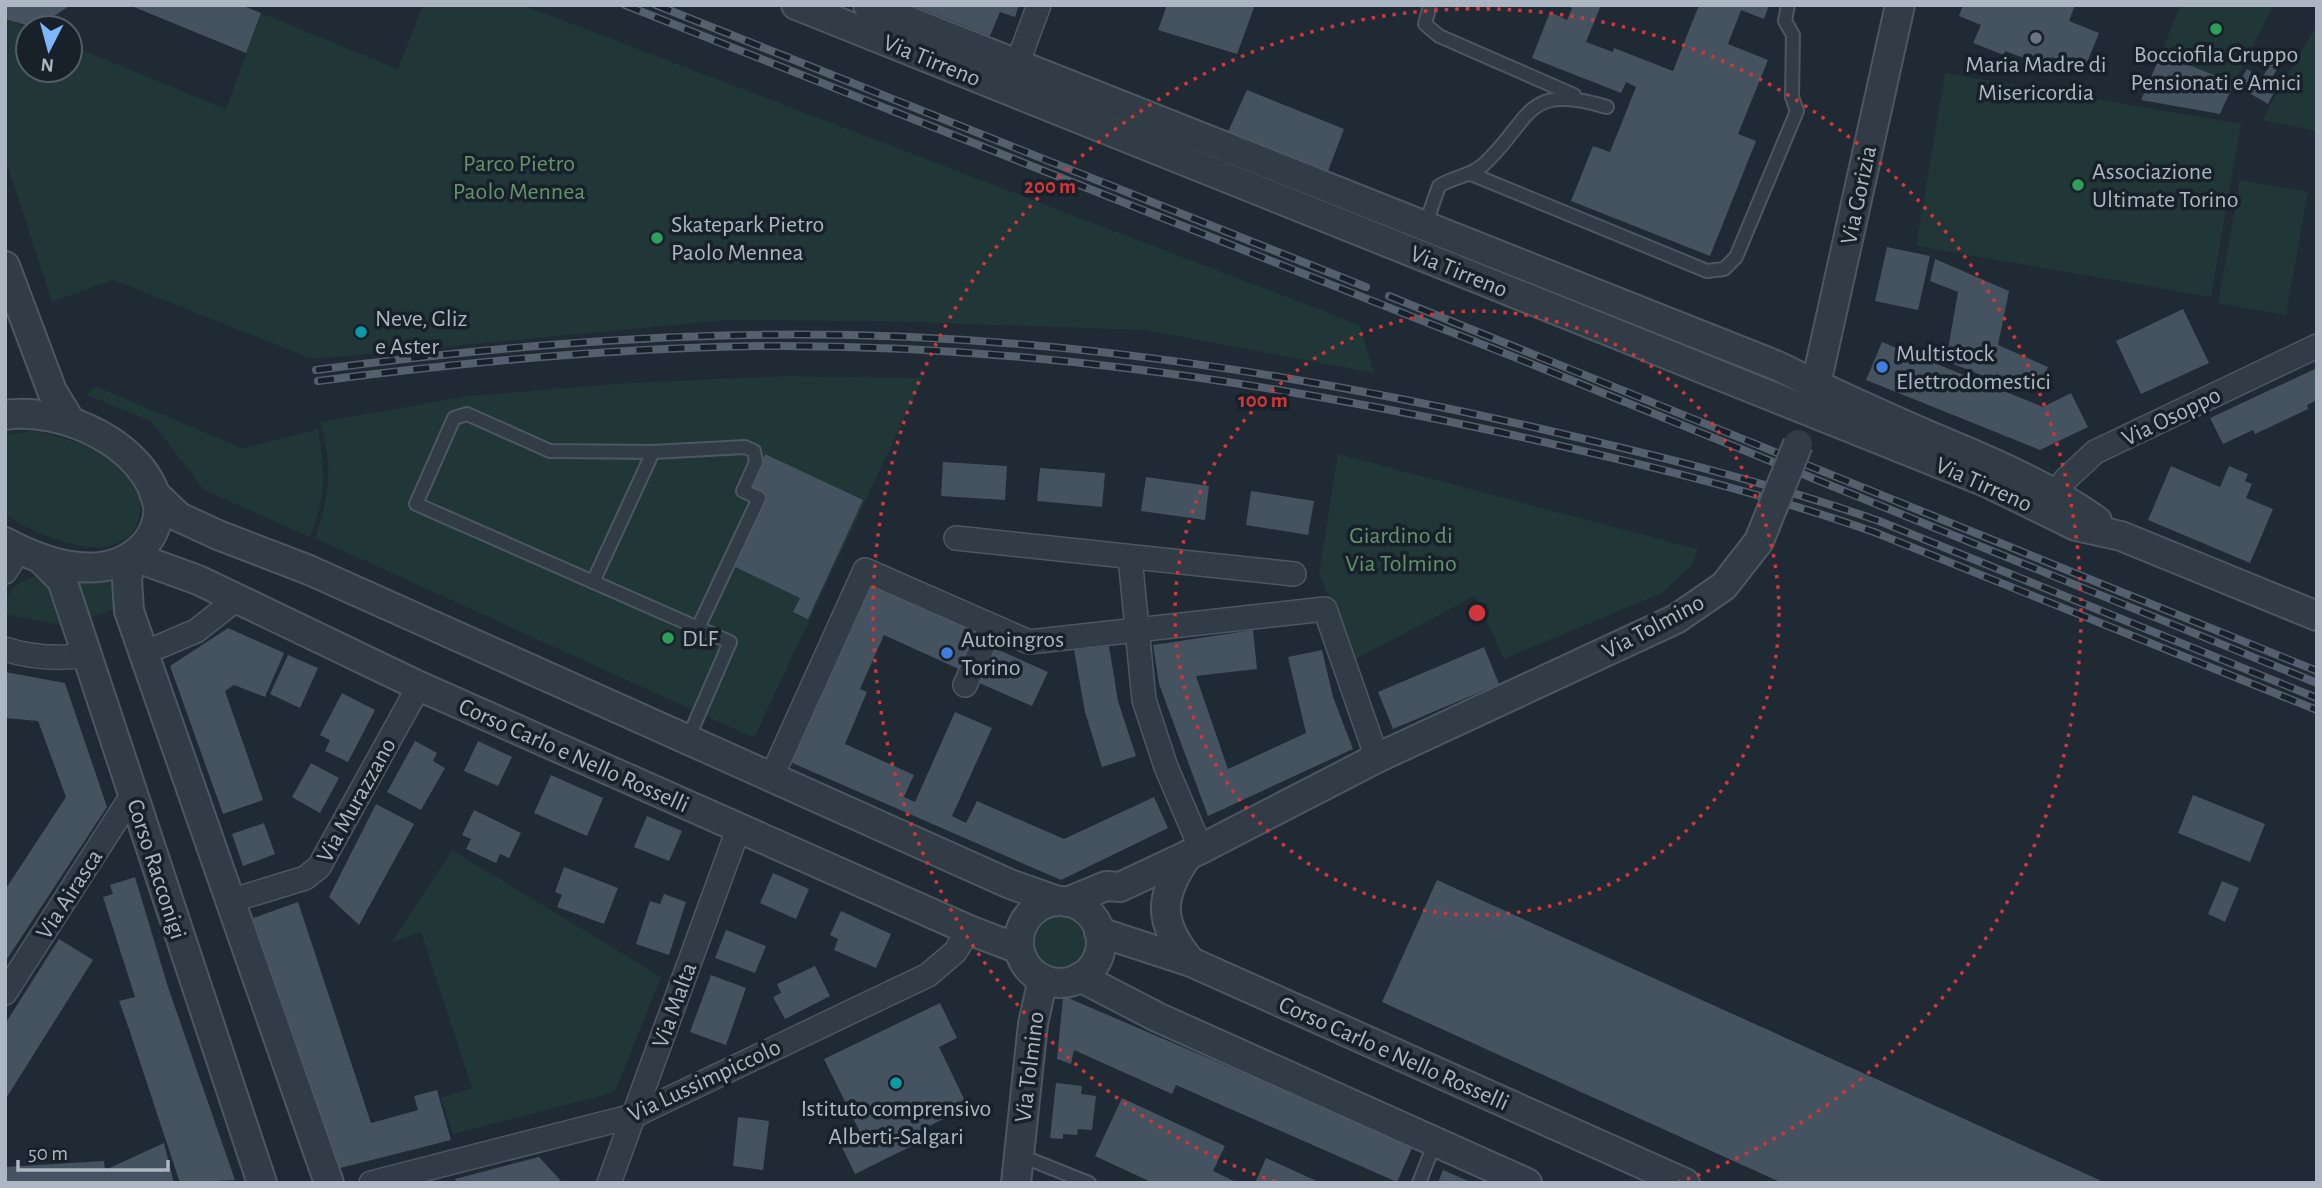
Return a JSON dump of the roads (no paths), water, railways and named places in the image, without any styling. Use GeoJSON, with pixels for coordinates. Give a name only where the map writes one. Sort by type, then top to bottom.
{"type":"FeatureCollection","features":[{"type":"Feature","properties":{"kind":"street","name":"Via Tirreno"},"geometry":{"type":"LineString","coordinates":[[796,5],[1013,77],[1425,226],[1777,366],[1812,398]]}},
{"type":"Feature","properties":{"kind":"street","name":"Via Tirreno"},"geometry":{"type":"LineString","coordinates":[[867,5],[1013,77],[1812,398],[2052,502],[2120,536],[2317,616]]}},
{"type":"Feature","properties":{"kind":"street"},"geometry":{"type":"LineString","coordinates":[[1013,77],[1039,5]]}},
{"type":"Feature","properties":{"kind":"street","name":"Via Gorizia"},"geometry":{"type":"LineString","coordinates":[[1812,398],[1900,5]]}},
{"type":"Feature","properties":{"kind":"street"},"geometry":{"type":"LineString","coordinates":[[5,266],[52,391],[69,419]]}},
{"type":"Feature","properties":{"kind":"street","name":"Via Osoppo"},"geometry":{"type":"LineString","coordinates":[[2052,502],[2075,468],[2095,452],[2317,346]]}},
{"type":"Feature","properties":{"kind":"street","name":"Via Tolmino"},"geometry":{"type":"LineString","coordinates":[[1063,902],[1106,886],[1120,887],[1195,852],[1377,758],[1676,620],[1724,586],[1759,541],[1798,444],[1812,398]]}},
{"type":"Feature","properties":{"kind":"street"},"geometry":{"type":"LineString","coordinates":[[5,415],[48,415],[69,419],[127,455],[148,479],[154,493],[159,508],[154,531],[132,556],[127,579],[129,611],[329,1183]]}},
{"type":"Feature","properties":{"kind":"street"},"geometry":{"type":"LineString","coordinates":[[154,493],[179,517],[218,535],[309,570],[1042,898],[1063,902],[1088,912],[1099,930]]}},
{"type":"Feature","properties":{"kind":"street"},"geometry":{"type":"LineString","coordinates":[[956,538],[1294,574]]}},
{"type":"Feature","properties":{"kind":"street"},"geometry":{"type":"LineString","coordinates":[[18,556],[63,566],[96,567],[132,556]]}},
{"type":"Feature","properties":{"kind":"street","name":"Corso Racconigi"},"geometry":{"type":"LineString","coordinates":[[18,556],[62,580],[262,1183]]}},
{"type":"Feature","properties":{"kind":"street","name":"Corso Carlo e Nello Rosselli"},"geometry":{"type":"LineString","coordinates":[[132,556],[161,564],[419,686],[969,930],[1019,949]]}},
{"type":"Feature","properties":{"kind":"street"},"geometry":{"type":"LineString","coordinates":[[1130,557],[1135,631],[1144,700],[1195,852],[1171,878],[1166,909],[1174,943],[1191,962]]}},
{"type":"Feature","properties":{"kind":"street"},"geometry":{"type":"LineString","coordinates":[[771,778],[865,570],[1029,642],[1325,609],[1377,758]]}},
{"type":"Feature","properties":{"kind":"street","name":"Via Tirreno"},"geometry":{"type":"LineString","coordinates":[[2227,579],[2295,587],[2317,594]]}},
{"type":"Feature","properties":{"kind":"street"},"geometry":{"type":"LineString","coordinates":[[144,653],[196,631],[237,598]]}},
{"type":"Feature","properties":{"kind":"street"},"geometry":{"type":"LineString","coordinates":[[965,685],[992,626]]}},
{"type":"Feature","properties":{"kind":"street"},"geometry":{"type":"LineString","coordinates":[[5,649],[25,655],[70,658],[88,655]]}},
{"type":"Feature","properties":{"kind":"street","name":"Via Murazzano"},"geometry":{"type":"LineString","coordinates":[[230,901],[305,878],[319,867],[419,686]]}},
{"type":"Feature","properties":{"kind":"street","name":"Via Airasca"},"geometry":{"type":"LineString","coordinates":[[5,993],[133,794]]}},
{"type":"Feature","properties":{"kind":"street","name":"Via Malta"},"geometry":{"type":"LineString","coordinates":[[609,1183],[739,827]]}},
{"type":"Feature","properties":{"kind":"street"},"geometry":{"type":"LineString","coordinates":[[1063,902],[1041,906],[1026,919],[1021,928],[1019,949],[1027,967],[1043,979],[1062,983],[1080,977],[1097,958],[1099,930],[1120,887]]}},
{"type":"Feature","properties":{"kind":"street","name":"Via Lussimpiccolo"},"geometry":{"type":"LineString","coordinates":[[371,1183],[633,1116],[928,975],[955,952],[969,930]]}},
{"type":"Feature","properties":{"kind":"street","name":"Corso Carlo e Nello Rosselli"},"geometry":{"type":"LineString","coordinates":[[1099,930],[1191,962],[1685,1183]]}},
{"type":"Feature","properties":{"kind":"street"},"geometry":{"type":"LineString","coordinates":[[1080,977],[1157,1017],[1527,1183]]}},
{"type":"Feature","properties":{"kind":"street","name":"Via Tolmino"},"geometry":{"type":"LineString","coordinates":[[1016,1183],[1033,1024],[1043,979]]}},
{"type":"Feature","properties":{"kind":"lane"},"geometry":{"type":"LineString","coordinates":[[1430,5],[1425,24],[1439,36],[1607,107]]}},
{"type":"Feature","properties":{"kind":"lane"},"geometry":{"type":"LineString","coordinates":[[1471,174],[1707,271],[1724,269],[1736,257],[1797,111],[1792,97],[1793,35],[1785,21],[1788,5]]}},
{"type":"Feature","properties":{"kind":"lane"},"geometry":{"type":"LineString","coordinates":[[1425,226],[1439,186],[1471,174],[1501,146],[1525,114],[1539,104],[1561,98],[1588,101]]}},
{"type":"Feature","properties":{"kind":"lane"},"geometry":{"type":"LineString","coordinates":[[687,741],[730,642],[698,628],[593,582],[416,504],[454,418],[467,414],[550,452],[653,452],[745,447],[754,451],[755,462],[743,491],[759,498],[698,628]]}},
{"type":"Feature","properties":{"kind":"lane"},"geometry":{"type":"LineString","coordinates":[[593,582],[653,452]]}},
{"type":"Feature","properties":{"kind":"lane"},"geometry":{"type":"LineString","coordinates":[[1419,1183],[1435,1142]]}},
{"type":"Feature","properties":{"kind":"lane","name":"Via Tolmino"},"geometry":{"type":"LineString","coordinates":[[1019,1155],[1089,1183]]}},
{"type":"Feature","properties":{"kind":"railway"},"geometry":{"type":"LineString","coordinates":[[625,5],[1529,363],[2317,683]]}},
{"type":"Feature","properties":{"kind":"railway"},"geometry":{"type":"LineString","coordinates":[[656,5],[1366,287]]}},
{"type":"Feature","properties":{"kind":"railway"},"geometry":{"type":"LineString","coordinates":[[1389,296],[2317,671]]}},
{"type":"Feature","properties":{"kind":"railway"},"geometry":{"type":"LineString","coordinates":[[316,370],[534,346],[752,335],[851,335],[1047,347],[1146,357],[1243,371],[1340,387],[1533,427],[1664,458],[1793,493],[1879,521],[2317,698]]}},
{"type":"Feature","properties":{"kind":"railway"},"geometry":{"type":"LineString","coordinates":[[318,381],[483,362],[594,353],[705,347],[853,347],[1039,359],[1224,381],[1316,396],[1594,453],[1688,476],[1828,517],[1874,532],[2317,710]]}},
{"type":"Feature","properties":{"kind":"place","name":"Bocciofila Gruppo Pensionati e Amici"},"geometry":{"type":"Point","coordinates":[2216,29]}},
{"type":"Feature","properties":{"kind":"place","name":"Maria Madre di Misericordia"},"geometry":{"type":"Point","coordinates":[2036,38]}},
{"type":"Feature","properties":{"kind":"place","name":"Associazione Ultimate Torino"},"geometry":{"type":"Point","coordinates":[2078,185]}},
{"type":"Feature","properties":{"kind":"place","name":"Skatepark Pietro Paolo Mennea"},"geometry":{"type":"Point","coordinates":[657,238]}},
{"type":"Feature","properties":{"kind":"place","name":"Neve, Gliz e Aster"},"geometry":{"type":"Point","coordinates":[361,332]}},
{"type":"Feature","properties":{"kind":"place","name":"Multistock Elettrodomestici"},"geometry":{"type":"Point","coordinates":[1882,367]}},
{"type":"Feature","properties":{"kind":"place","name":"DLF"},"geometry":{"type":"Point","coordinates":[668,638]}},
{"type":"Feature","properties":{"kind":"place","name":"Autoingros Torino"},"geometry":{"type":"Point","coordinates":[947,653]}},
{"type":"Feature","properties":{"kind":"place","name":"Istituto comprensivo Alberti-Salgari"},"geometry":{"type":"Point","coordinates":[896,1083]}},
{"type":"Feature","properties":{"kind":"park label","name":"Parco Pietro Paolo Mennea"},"geometry":{"type":"Point","coordinates":[519,177]}},
{"type":"Feature","properties":{"kind":"park label","name":"Giardino di Via Tolmino"},"geometry":{"type":"Point","coordinates":[1401,549]}}]}
